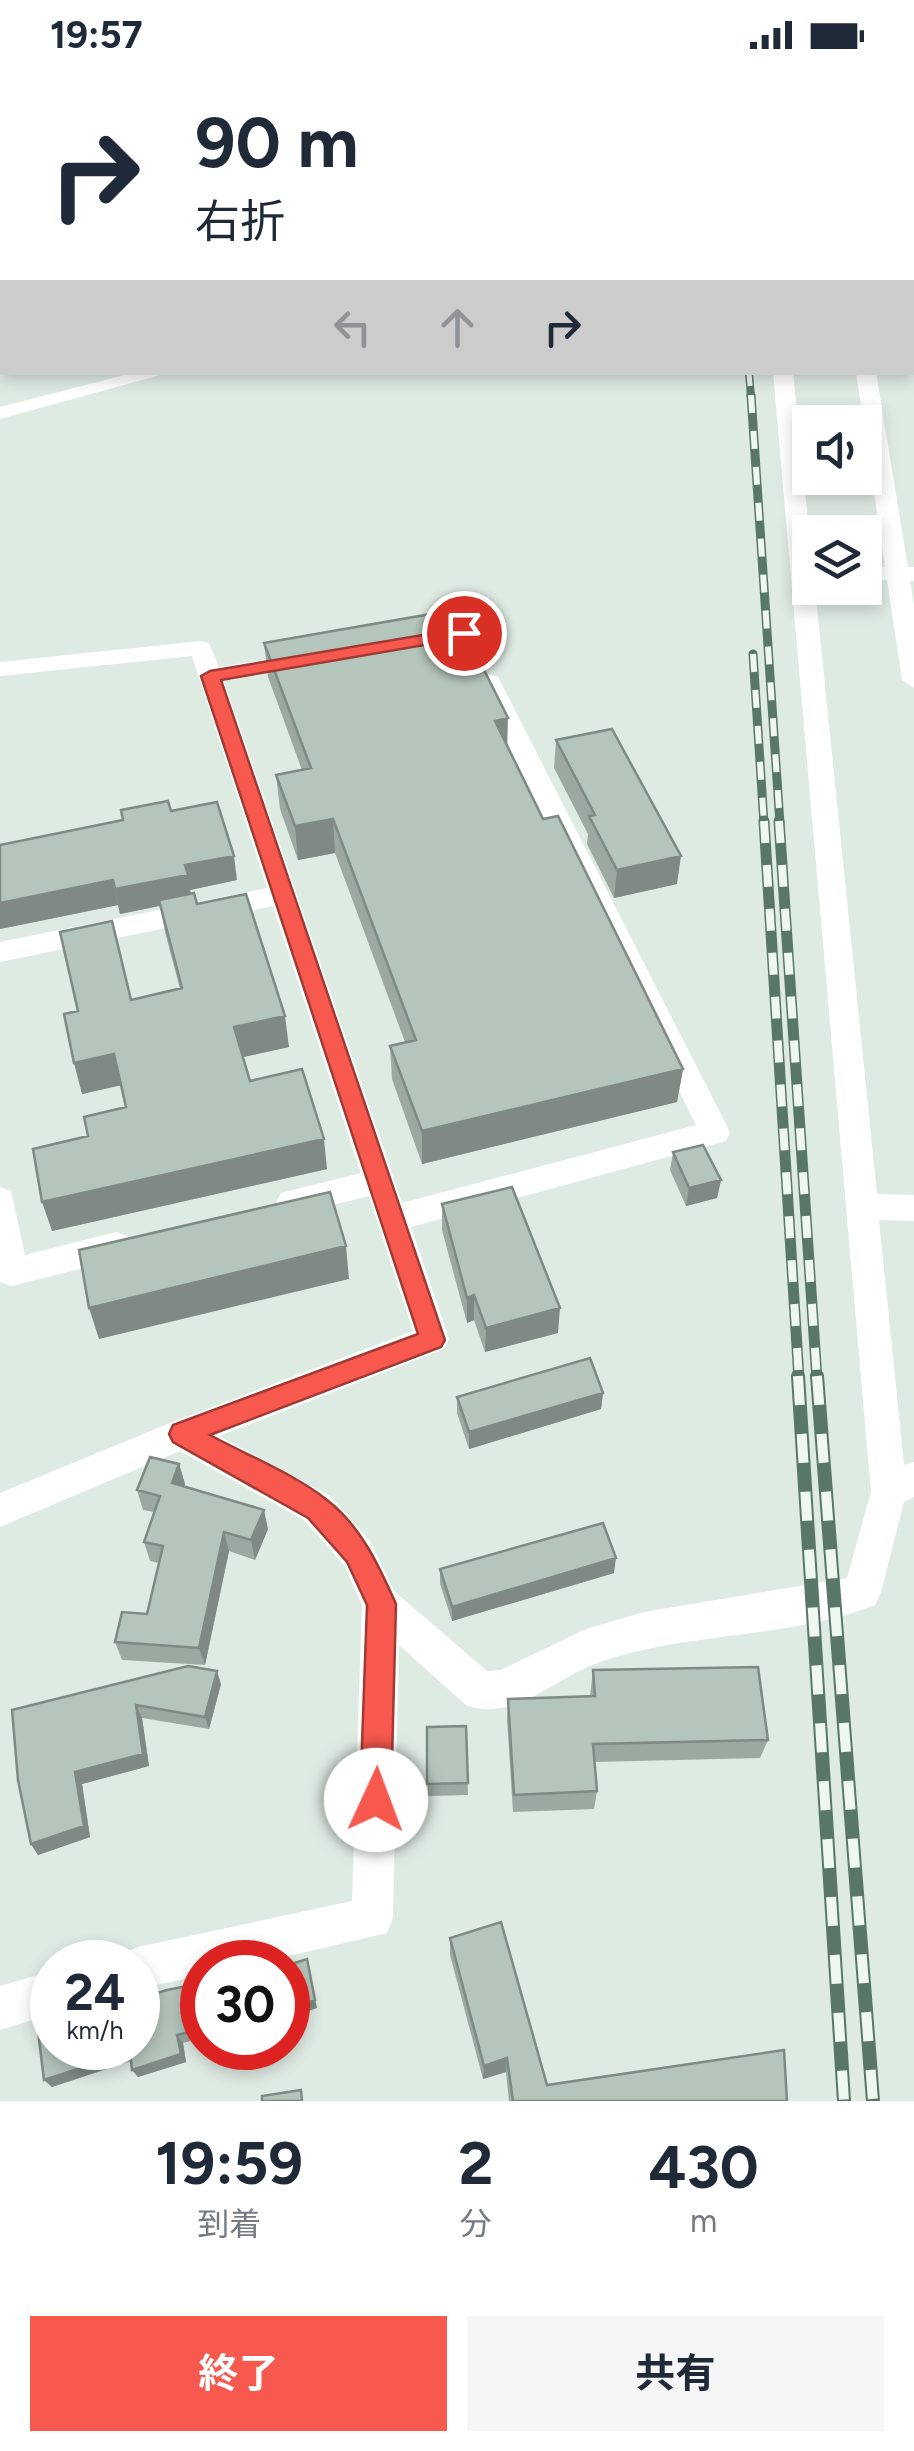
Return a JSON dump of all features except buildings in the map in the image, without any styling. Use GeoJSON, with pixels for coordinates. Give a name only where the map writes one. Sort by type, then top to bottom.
{"type":"FeatureCollection","features":[{"type":"Feature","properties":{"kind":"street"},"geometry":{"type":"LineString","coordinates":[[0,413],[148,375]]}},
{"type":"Feature","properties":{"kind":"street"},"geometry":{"type":"LineString","coordinates":[[783,375],[799,515]]}},
{"type":"Feature","properties":{"kind":"street"},"geometry":{"type":"LineString","coordinates":[[867,375],[906,574],[914,680]]}},
{"type":"Feature","properties":{"kind":"street"},"geometry":{"type":"LineString","coordinates":[[182,1434],[317,1508],[357,1552],[382,1604],[480,1691],[504,1689],[586,1648],[644,1631],[832,1602],[862,1592],[901,1485],[859,1206],[809,605]]}},
{"type":"Feature","properties":{"kind":"street"},"geometry":{"type":"LineString","coordinates":[[0,668],[201,648],[242,800],[283,894],[432,1340],[182,1434],[0,1510]]}},
{"type":"Feature","properties":{"kind":"street"},"geometry":{"type":"LineString","coordinates":[[392,1220],[715,1132],[473,651]]}},
{"type":"Feature","properties":{"kind":"street"},"geometry":{"type":"LineString","coordinates":[[210,676],[328,656]]}},
{"type":"Feature","properties":{"kind":"street"},"geometry":{"type":"LineString","coordinates":[[0,952],[283,894]]}},
{"type":"Feature","properties":{"kind":"street"},"geometry":{"type":"LineString","coordinates":[[263,1210],[379,1181]]}},
{"type":"Feature","properties":{"kind":"street"},"geometry":{"type":"LineString","coordinates":[[0,1200],[10,1272],[146,1238]]}},
{"type":"Feature","properties":{"kind":"street"},"geometry":{"type":"LineString","coordinates":[[859,1206],[914,1208]]}},
{"type":"Feature","properties":{"kind":"street"},"geometry":{"type":"LineString","coordinates":[[160,1963],[372,1918],[382,1604]]}},
{"type":"Feature","properties":{"kind":"street"},"geometry":{"type":"LineString","coordinates":[[0,2008],[30,1999]]}},
{"type":"Feature","properties":{"kind":"railway"},"geometry":{"type":"LineString","coordinates":[[749,375],[751,398]]}},
{"type":"Feature","properties":{"kind":"railway"},"geometry":{"type":"LineString","coordinates":[[751,395],[780,824]]}},
{"type":"Feature","properties":{"kind":"railway"},"geometry":{"type":"LineString","coordinates":[[753,654],[764,824]]}},
{"type":"Feature","properties":{"kind":"railway"},"geometry":{"type":"LineString","coordinates":[[764,821],[799,1379]]}},
{"type":"Feature","properties":{"kind":"railway"},"geometry":{"type":"LineString","coordinates":[[779,821],[817,1379]]}},
{"type":"Feature","properties":{"kind":"railway"},"geometry":{"type":"LineString","coordinates":[[798,1376],[844,2101]]}},
{"type":"Feature","properties":{"kind":"railway"},"geometry":{"type":"LineString","coordinates":[[817,1376],[873,2101]]}},
{"type":"Feature","properties":{"kind":"route"},"geometry":{"type":"LineString","coordinates":[[376,1800],[382,1604],[357,1552],[317,1508],[182,1434],[432,1340],[210,676],[464,633]]}}]}
